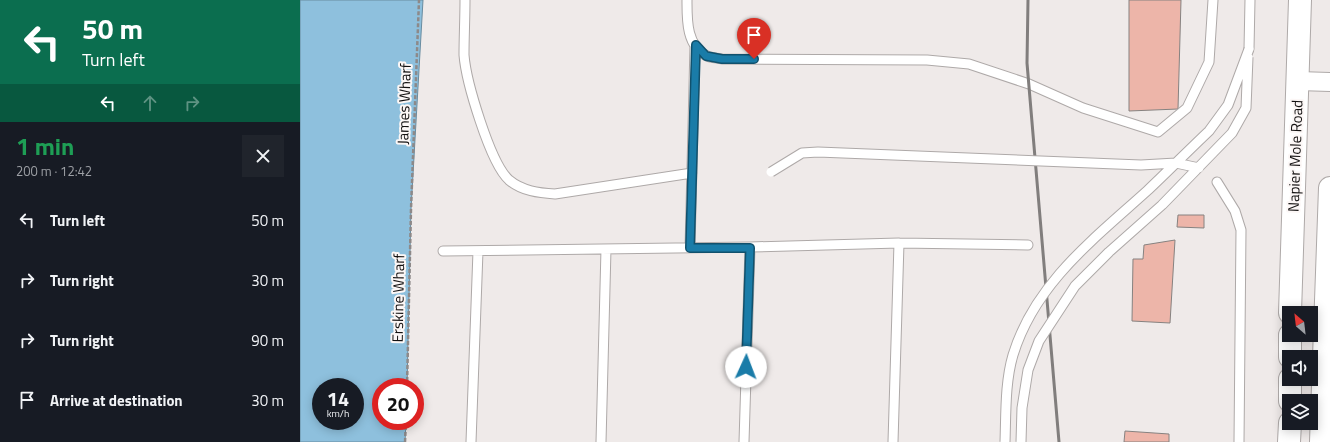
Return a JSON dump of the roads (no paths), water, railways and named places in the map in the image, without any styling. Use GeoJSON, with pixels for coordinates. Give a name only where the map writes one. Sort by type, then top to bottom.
{"type":"FeatureCollection","features":[{"type":"Feature","properties":{"kind":"main road","name":"Napier Mole Road"},"geometry":{"type":"LineString","coordinates":[[1290,306],[1300,0]]}},
{"type":"Feature","properties":{"kind":"main road"},"geometry":{"type":"LineString","coordinates":[[1321,442],[1330,188]]}},
{"type":"Feature","properties":{"kind":"main road"},"geometry":{"type":"LineString","coordinates":[[1289,442],[1290,430]]}},
{"type":"Feature","properties":{"kind":"street"},"geometry":{"type":"LineString","coordinates":[[1298,82],[1330,82]]}},
{"type":"Feature","properties":{"kind":"lane"},"geometry":{"type":"LineString","coordinates":[[465,0],[464,56],[467,74],[486,141],[500,169],[509,180],[520,187],[536,192],[555,194],[692,173]]}},
{"type":"Feature","properties":{"kind":"lane"},"geometry":{"type":"LineString","coordinates":[[687,0],[689,35],[706,56],[722,59],[927,60],[969,64],[1029,84],[1083,108],[1158,132],[1187,108],[1208,62],[1213,0]]}},
{"type":"Feature","properties":{"kind":"lane"},"geometry":{"type":"LineString","coordinates":[[1021,442],[1022,408],[1028,370],[1039,341],[1054,316],[1075,286],[1109,252],[1162,205],[1199,168],[1232,133],[1244,113],[1248,96],[1250,0]]}},
{"type":"Feature","properties":{"kind":"lane"},"geometry":{"type":"LineString","coordinates":[[690,248],[696,45]]}},
{"type":"Feature","properties":{"kind":"lane"},"geometry":{"type":"LineString","coordinates":[[1005,442],[1007,393],[1013,355],[1024,326],[1060,271],[1209,131],[1228,105],[1249,49]]}},
{"type":"Feature","properties":{"kind":"lane"},"geometry":{"type":"LineString","coordinates":[[771,172],[802,153],[818,152],[1141,165],[1176,163],[1199,168]]}},
{"type":"Feature","properties":{"kind":"lane"},"geometry":{"type":"LineString","coordinates":[[1217,182],[1235,211],[1241,230],[1239,442]]}},
{"type":"Feature","properties":{"kind":"lane"},"geometry":{"type":"LineString","coordinates":[[443,251],[750,248],[898,244],[1028,244]]}},
{"type":"Feature","properties":{"kind":"lane"},"geometry":{"type":"LineString","coordinates":[[893,442],[898,244]]}},
{"type":"Feature","properties":{"kind":"lane"},"geometry":{"type":"LineString","coordinates":[[744,442],[750,248]]}},
{"type":"Feature","properties":{"kind":"lane"},"geometry":{"type":"LineString","coordinates":[[601,442],[606,249]]}},
{"type":"Feature","properties":{"kind":"lane"},"geometry":{"type":"LineString","coordinates":[[471,442],[478,251]]}},
{"type":"Feature","properties":{"kind":"water"},"geometry":{"type":"Polygon","coordinates":[[[300,0],[423,0],[411,209],[407,378],[372,378],[372,430],[406,430],[405,442],[300,442],[300,0]]]}},
{"type":"Feature","properties":{"kind":"railway"},"geometry":{"type":"LineString","coordinates":[[1028,0],[1027,63],[1059,442]]}}]}
